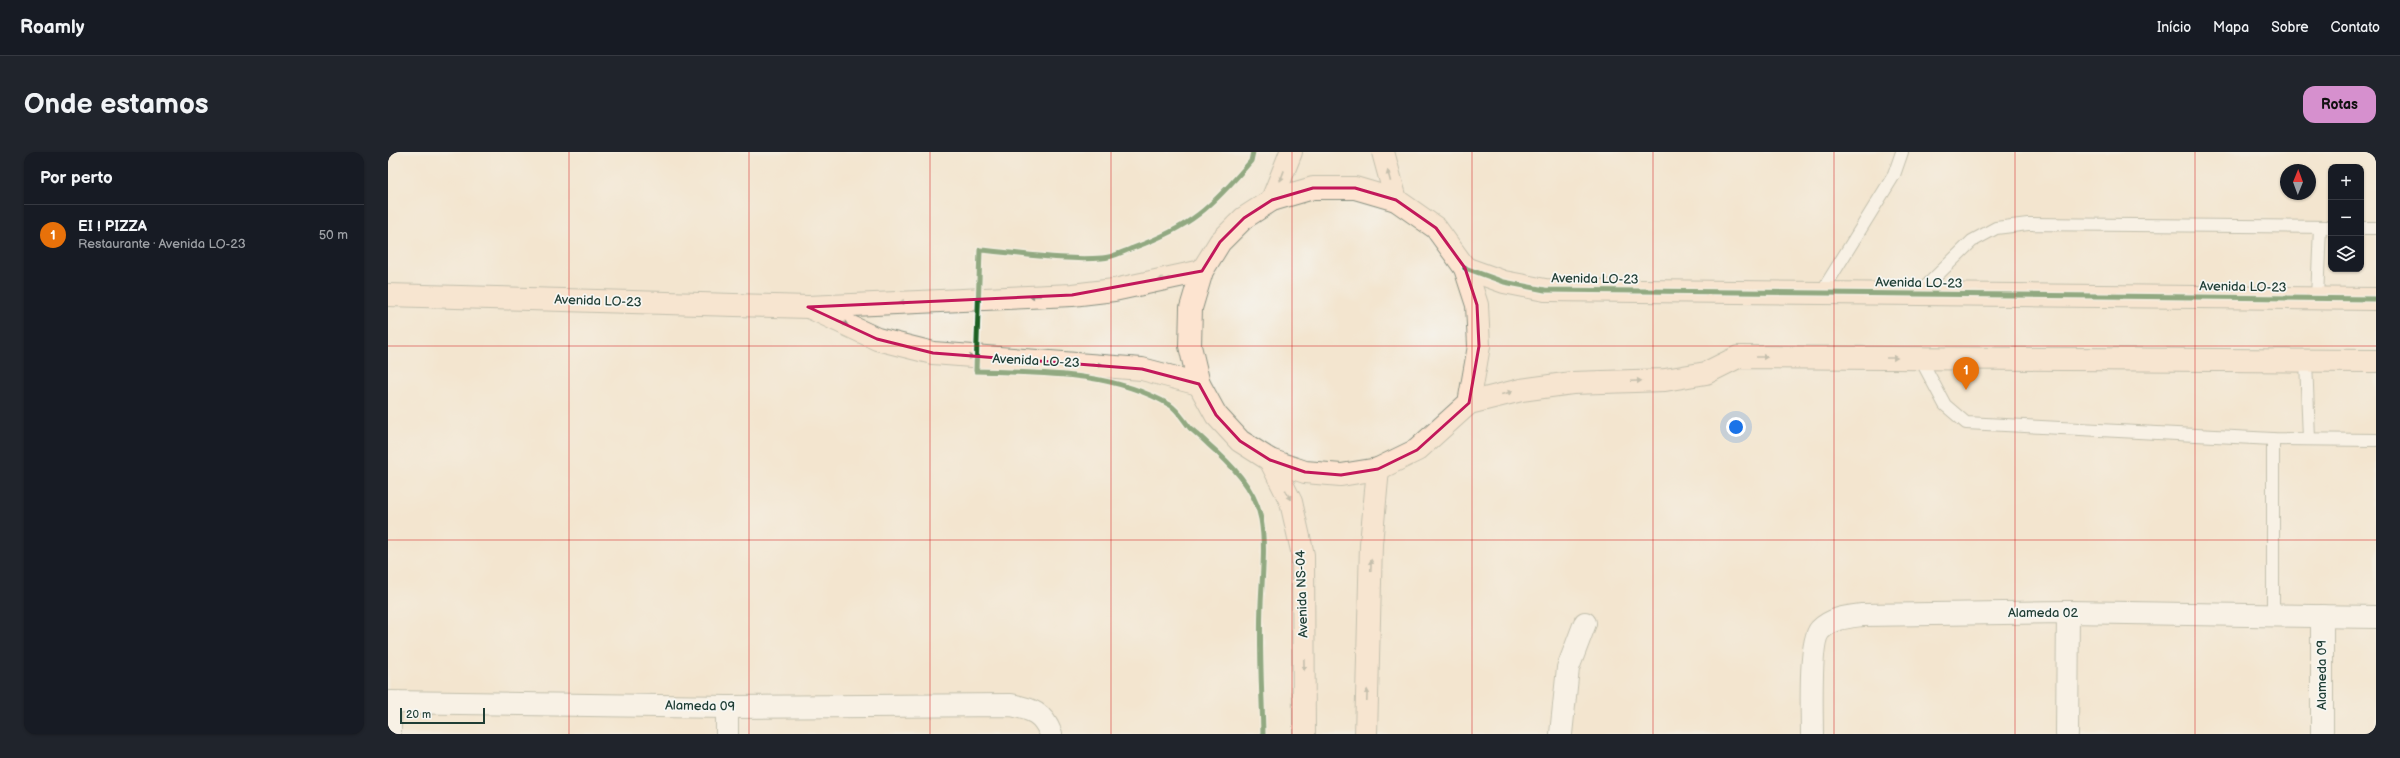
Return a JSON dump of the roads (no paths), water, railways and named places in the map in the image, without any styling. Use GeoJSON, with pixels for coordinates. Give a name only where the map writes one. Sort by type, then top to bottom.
{"type":"FeatureCollection","features":[{"type":"Feature","properties":{"kind":"street"},"geometry":{"type":"LineString","coordinates":[[1272,200],[1291,152]]}},
{"type":"Feature","properties":{"kind":"street"},"geometry":{"type":"LineString","coordinates":[[1383,152],[1396,200]]}},
{"type":"Feature","properties":{"kind":"street"},"geometry":{"type":"LineString","coordinates":[[1469,403],[1479,346],[1477,305],[1465,268],[1436,228],[1396,200],[1355,188],[1313,188],[1272,200],[1244,218],[1224,237],[1202,271],[1191,308],[1190,346],[1199,384],[1216,415],[1240,441],[1270,460],[1305,472],[1342,475],[1378,468],[1417,450],[1469,403],[1521,390],[1572,383],[1665,380],[1706,372],[1738,357],[2376,361]]}},
{"type":"Feature","properties":{"kind":"street","name":"Avenida LO-23"},"geometry":{"type":"LineString","coordinates":[[1465,268],[1504,282],[1545,290],[2376,299]]}},
{"type":"Feature","properties":{"kind":"street","name":"Avenida LO-23"},"geometry":{"type":"LineString","coordinates":[[388,295],[808,307],[1072,295],[1114,290],[1202,271]]}},
{"type":"Feature","properties":{"kind":"street","name":"Avenida LO-23"},"geometry":{"type":"LineString","coordinates":[[808,307],[877,339],[933,353],[1142,369],[1199,384]]}},
{"type":"Feature","properties":{"kind":"street","name":"Avenida NS-04"},"geometry":{"type":"LineString","coordinates":[[1270,460],[1291,502],[1303,555],[1304,734]]}},
{"type":"Feature","properties":{"kind":"street"},"geometry":{"type":"LineString","coordinates":[[1366,734],[1371,544],[1378,468]]}},
{"type":"Feature","properties":{"kind":"street"},"geometry":{"type":"LineString","coordinates":[[2067,734],[2068,612]]}},
{"type":"Feature","properties":{"kind":"street","name":"Alameda 02"},"geometry":{"type":"LineString","coordinates":[[1812,734],[1813,652],[1819,631],[1836,619],[1862,615],[2068,612],[2376,617]]}},
{"type":"Feature","properties":{"kind":"street","name":"Alameda 09"},"geometry":{"type":"LineString","coordinates":[[2322,616],[2322,734]]}},
{"type":"Feature","properties":{"kind":"street"},"geometry":{"type":"LineString","coordinates":[[1561,734],[1568,668],[1585,623]]}},
{"type":"Feature","properties":{"kind":"street"},"geometry":{"type":"LineString","coordinates":[[389,702],[390,734]]}},
{"type":"Feature","properties":{"kind":"street","name":"Alameda 09"},"geometry":{"type":"LineString","coordinates":[[389,702],[727,707],[1011,705],[1033,709],[1048,725],[1051,734]]}},
{"type":"Feature","properties":{"kind":"street"},"geometry":{"type":"LineString","coordinates":[[727,707],[727,734]]}},
{"type":"Feature","properties":{"kind":"lane"},"geometry":{"type":"LineString","coordinates":[[1821,293],[1894,175],[1902,152]]}},
{"type":"Feature","properties":{"kind":"lane"},"geometry":{"type":"LineString","coordinates":[[1918,294],[1972,241],[1996,228],[2028,224],[2326,227],[2317,298]]}},
{"type":"Feature","properties":{"kind":"lane"},"geometry":{"type":"LineString","coordinates":[[2364,228],[2376,228]]}},
{"type":"Feature","properties":{"kind":"lane"},"geometry":{"type":"LineString","coordinates":[[1920,358],[1945,405],[1966,423],[2273,439],[2376,440]]}},
{"type":"Feature","properties":{"kind":"lane"},"geometry":{"type":"LineString","coordinates":[[2306,360],[2309,439]]}},
{"type":"Feature","properties":{"kind":"lane"},"geometry":{"type":"LineString","coordinates":[[2273,439],[2273,615]]}},
{"type":"Feature","properties":{"kind":"place","name":"EI ! PIZZA"},"geometry":{"type":"Point","coordinates":[1966,390]}}]}
